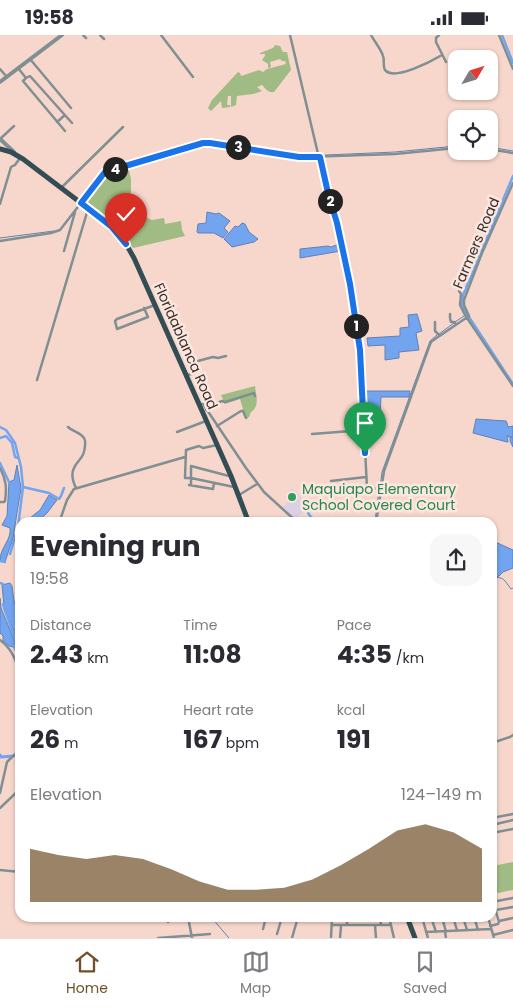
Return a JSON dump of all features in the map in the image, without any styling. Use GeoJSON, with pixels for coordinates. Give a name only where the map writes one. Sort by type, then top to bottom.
{"type":"FeatureCollection","features":[{"type":"Feature","properties":{"kind":"main road","name":"Floridablanca Road"},"geometry":{"type":"LineString","coordinates":[[1,149],[18,155],[112,227],[126,244],[231,476],[247,517]]}},
{"type":"Feature","properties":{"kind":"main road"},"geometry":{"type":"LineString","coordinates":[[409,922],[415,938]]}},
{"type":"Feature","properties":{"kind":"street"},"geometry":{"type":"LineString","coordinates":[[0,82],[62,35]]}},
{"type":"Feature","properties":{"kind":"street"},"geometry":{"type":"LineString","coordinates":[[100,35],[104,39]]}},
{"type":"Feature","properties":{"kind":"street"},"geometry":{"type":"LineString","coordinates":[[161,35],[193,77]]}},
{"type":"Feature","properties":{"kind":"street"},"geometry":{"type":"LineString","coordinates":[[290,35],[337,223],[350,284],[360,350],[367,488],[381,489]]}},
{"type":"Feature","properties":{"kind":"street"},"geometry":{"type":"LineString","coordinates":[[370,35],[383,54],[384,68],[388,72],[397,73],[414,69],[442,55]]}},
{"type":"Feature","properties":{"kind":"street"},"geometry":{"type":"LineString","coordinates":[[439,35],[436,38],[436,42],[446,62]]}},
{"type":"Feature","properties":{"kind":"street"},"geometry":{"type":"LineString","coordinates":[[500,35],[513,69]]}},
{"type":"Feature","properties":{"kind":"street"},"geometry":{"type":"LineString","coordinates":[[30,59],[71,108]]}},
{"type":"Feature","properties":{"kind":"street"},"geometry":{"type":"LineString","coordinates":[[18,68],[26,78]]}},
{"type":"Feature","properties":{"kind":"street"},"geometry":{"type":"LineString","coordinates":[[0,69],[7,77]]}},
{"type":"Feature","properties":{"kind":"street"},"geometry":{"type":"LineString","coordinates":[[26,78],[30,76],[72,123]]}},
{"type":"Feature","properties":{"kind":"street"},"geometry":{"type":"LineString","coordinates":[[26,78],[23,81],[65,131]]}},
{"type":"Feature","properties":{"kind":"street"},"geometry":{"type":"LineString","coordinates":[[57,122],[65,115]]}},
{"type":"Feature","properties":{"kind":"street"},"geometry":{"type":"LineString","coordinates":[[2,140],[14,126]]}},
{"type":"Feature","properties":{"kind":"street"},"geometry":{"type":"LineString","coordinates":[[60,188],[123,127]]}},
{"type":"Feature","properties":{"kind":"street"},"geometry":{"type":"LineString","coordinates":[[1,149],[4,146],[2,140]]}},
{"type":"Feature","properties":{"kind":"street"},"geometry":{"type":"LineString","coordinates":[[0,204],[11,167],[15,165],[18,155],[2,140]]}},
{"type":"Feature","properties":{"kind":"street"},"geometry":{"type":"LineString","coordinates":[[0,241],[60,230],[105,172],[203,143],[299,157],[395,154],[448,149]]}},
{"type":"Feature","properties":{"kind":"street"},"geometry":{"type":"LineString","coordinates":[[498,150],[513,153]]}},
{"type":"Feature","properties":{"kind":"street","name":"Farmers Road"},"geometry":{"type":"LineString","coordinates":[[467,317],[469,315],[464,305],[465,296],[513,183]]}},
{"type":"Feature","properties":{"kind":"street"},"geometry":{"type":"LineString","coordinates":[[37,380],[88,209]]}},
{"type":"Feature","properties":{"kind":"street"},"geometry":{"type":"LineString","coordinates":[[64,251],[76,210]]}},
{"type":"Feature","properties":{"kind":"street"},"geometry":{"type":"LineString","coordinates":[[459,291],[461,294],[460,305],[513,386]]}},
{"type":"Feature","properties":{"kind":"street"},"geometry":{"type":"LineString","coordinates":[[144,309],[148,317],[117,329],[115,321],[117,319],[144,309],[155,305]]}},
{"type":"Feature","properties":{"kind":"street"},"geometry":{"type":"LineString","coordinates":[[450,314],[451,322],[456,324]]}},
{"type":"Feature","properties":{"kind":"street"},"geometry":{"type":"LineString","coordinates":[[377,517],[384,471],[431,342],[467,317]]}},
{"type":"Feature","properties":{"kind":"street"},"geometry":{"type":"LineString","coordinates":[[435,322],[435,331],[439,335]]}},
{"type":"Feature","properties":{"kind":"street"},"geometry":{"type":"LineString","coordinates":[[186,376],[196,370],[194,362],[226,356]]}},
{"type":"Feature","properties":{"kind":"street"},"geometry":{"type":"LineString","coordinates":[[206,410],[222,401],[225,402],[254,393],[255,396]]}},
{"type":"Feature","properties":{"kind":"street"},"geometry":{"type":"LineString","coordinates":[[198,404],[203,404],[258,484],[291,517]]}},
{"type":"Feature","properties":{"kind":"street"},"geometry":{"type":"LineString","coordinates":[[217,426],[234,414],[242,411],[246,418]]}},
{"type":"Feature","properties":{"kind":"street"},"geometry":{"type":"LineString","coordinates":[[177,432],[206,421]]}},
{"type":"Feature","properties":{"kind":"street"},"geometry":{"type":"LineString","coordinates":[[68,427],[78,432],[86,442],[85,452],[74,468],[72,480],[76,488]]}},
{"type":"Feature","properties":{"kind":"street"},"geometry":{"type":"LineString","coordinates":[[312,434],[364,430]]}},
{"type":"Feature","properties":{"kind":"street"},"geometry":{"type":"LineString","coordinates":[[217,445],[203,448],[199,446],[186,450],[185,479],[191,478],[214,482],[235,488]]}},
{"type":"Feature","properties":{"kind":"street"},"geometry":{"type":"LineString","coordinates":[[60,517],[67,500],[76,488],[185,457]]}},
{"type":"Feature","properties":{"kind":"street"},"geometry":{"type":"LineString","coordinates":[[214,482],[213,489],[190,485],[191,466],[231,476]]}},
{"type":"Feature","properties":{"kind":"street"},"geometry":{"type":"LineString","coordinates":[[0,468],[6,487],[5,501],[0,502]]}},
{"type":"Feature","properties":{"kind":"street"},"geometry":{"type":"LineString","coordinates":[[331,481],[366,477]]}},
{"type":"Feature","properties":{"kind":"street"},"geometry":{"type":"LineString","coordinates":[[238,495],[258,484]]}},
{"type":"Feature","properties":{"kind":"street"},"geometry":{"type":"LineString","coordinates":[[0,640],[7,646],[15,658]]}},
{"type":"Feature","properties":{"kind":"street"},"geometry":{"type":"LineString","coordinates":[[497,741],[513,735]]}},
{"type":"Feature","properties":{"kind":"street"},"geometry":{"type":"LineString","coordinates":[[0,793],[7,763],[15,755]]}},
{"type":"Feature","properties":{"kind":"street"},"geometry":{"type":"LineString","coordinates":[[0,808],[15,794]]}},
{"type":"Feature","properties":{"kind":"street"},"geometry":{"type":"LineString","coordinates":[[497,817],[513,814]]}},
{"type":"Feature","properties":{"kind":"street"},"geometry":{"type":"LineString","coordinates":[[497,824],[513,821]]}},
{"type":"Feature","properties":{"kind":"street"},"geometry":{"type":"LineString","coordinates":[[497,832],[513,829]]}},
{"type":"Feature","properties":{"kind":"street"},"geometry":{"type":"LineString","coordinates":[[0,870],[15,872]]}},
{"type":"Feature","properties":{"kind":"street"},"geometry":{"type":"LineString","coordinates":[[497,901],[513,898]]}},
{"type":"Feature","properties":{"kind":"street"},"geometry":{"type":"LineString","coordinates":[[497,910],[513,907]]}},
{"type":"Feature","properties":{"kind":"street"},"geometry":{"type":"LineString","coordinates":[[497,914],[499,921]]}},
{"type":"Feature","properties":{"kind":"street"},"geometry":{"type":"LineString","coordinates":[[426,932],[478,930],[499,924],[499,921],[513,918]]}},
{"type":"Feature","properties":{"kind":"street"},"geometry":{"type":"LineString","coordinates":[[189,922],[191,936]]}},
{"type":"Feature","properties":{"kind":"street"},"geometry":{"type":"LineString","coordinates":[[263,929],[265,922]]}},
{"type":"Feature","properties":{"kind":"street"},"geometry":{"type":"LineString","coordinates":[[277,934],[281,922]]}},
{"type":"Feature","properties":{"kind":"street"},"geometry":{"type":"LineString","coordinates":[[292,938],[297,922]]}},
{"type":"Feature","properties":{"kind":"street"},"geometry":{"type":"LineString","coordinates":[[390,922],[394,938]]}},
{"type":"Feature","properties":{"kind":"street"},"geometry":{"type":"LineString","coordinates":[[423,922],[428,938]]}},
{"type":"Feature","properties":{"kind":"street"},"geometry":{"type":"LineString","coordinates":[[433,922],[436,932]]}},
{"type":"Feature","properties":{"kind":"street"},"geometry":{"type":"LineString","coordinates":[[443,922],[446,938]]}},
{"type":"Feature","properties":{"kind":"street"},"geometry":{"type":"LineString","coordinates":[[454,922],[457,931]]}},
{"type":"Feature","properties":{"kind":"street"},"geometry":{"type":"LineString","coordinates":[[465,922],[467,930]]}},
{"type":"Feature","properties":{"kind":"street"},"geometry":{"type":"LineString","coordinates":[[476,922],[478,930]]}},
{"type":"Feature","properties":{"kind":"street"},"geometry":{"type":"LineString","coordinates":[[490,922],[494,936],[513,930]]}},
{"type":"Feature","properties":{"kind":"street"},"geometry":{"type":"LineString","coordinates":[[331,938],[332,925],[391,925]]}},
{"type":"Feature","properties":{"kind":"street"},"geometry":{"type":"LineString","coordinates":[[376,925],[376,938]]}},
{"type":"Feature","properties":{"kind":"street"},"geometry":{"type":"LineString","coordinates":[[340,938],[341,926]]}},
{"type":"Feature","properties":{"kind":"street"},"geometry":{"type":"LineString","coordinates":[[160,938],[204,936],[210,934]]}},
{"type":"Feature","properties":{"kind":"shaded area"},"geometry":{"type":"Polygon","coordinates":[[[292,488],[301,497],[307,510],[298,517],[293,517],[283,507],[289,501],[285,497],[292,488]]]}},
{"type":"Feature","properties":{"kind":"green space"},"geometry":{"type":"Polygon","coordinates":[[[275,45],[280,46],[283,52],[287,52],[291,70],[274,92],[269,91],[262,85],[257,87],[262,91],[237,96],[236,105],[231,107],[231,96],[228,96],[227,105],[230,105],[230,107],[222,108],[221,101],[211,111],[208,108],[212,100],[238,72],[241,76],[259,70],[263,72],[267,69],[286,64],[285,61],[280,59],[270,62],[271,67],[268,68],[268,64],[262,60],[265,54],[260,53],[273,48],[275,45]]]}},
{"type":"Feature","properties":{"kind":"green space"},"geometry":{"type":"Polygon","coordinates":[[[128,166],[133,205],[123,209],[127,215],[114,223],[83,201],[105,173],[128,166]]]}},
{"type":"Feature","properties":{"kind":"green space"},"geometry":{"type":"Polygon","coordinates":[[[124,217],[145,217],[152,220],[164,218],[165,224],[181,221],[185,236],[133,248],[124,234],[115,225],[124,217]]]}},
{"type":"Feature","properties":{"kind":"green space"},"geometry":{"type":"Polygon","coordinates":[[[255,386],[256,407],[246,419],[240,399],[225,404],[221,395],[255,386]]]}},
{"type":"Feature","properties":{"kind":"green space"},"geometry":{"type":"Polygon","coordinates":[[[513,862],[513,890],[497,893],[497,865],[513,862]]]}},
{"type":"Feature","properties":{"kind":"water"},"geometry":{"type":"Polygon","coordinates":[[[207,212],[219,213],[230,221],[224,228],[228,232],[223,238],[214,233],[197,232],[198,224],[206,223],[207,212]]]}},
{"type":"Feature","properties":{"kind":"water"},"geometry":{"type":"Polygon","coordinates":[[[242,223],[258,239],[254,242],[232,247],[224,239],[235,226],[238,227],[242,223]]]}},
{"type":"Feature","properties":{"kind":"water"},"geometry":{"type":"Polygon","coordinates":[[[339,244],[341,251],[300,258],[300,249],[331,247],[339,244]]]}},
{"type":"Feature","properties":{"kind":"water"},"geometry":{"type":"Polygon","coordinates":[[[417,314],[422,331],[416,333],[419,350],[399,352],[399,358],[385,360],[385,345],[368,346],[367,338],[400,336],[400,328],[409,327],[408,315],[417,314]]]}},
{"type":"Feature","properties":{"kind":"water"},"geometry":{"type":"Polygon","coordinates":[[[363,391],[410,391],[409,397],[381,397],[380,415],[363,415],[363,391]]]}},
{"type":"Feature","properties":{"kind":"water"},"geometry":{"type":"Polygon","coordinates":[[[476,419],[506,421],[508,427],[513,426],[513,447],[510,441],[512,437],[508,437],[508,435],[507,442],[473,433],[476,419]]]}},
{"type":"Feature","properties":{"kind":"water"},"geometry":{"type":"Polygon","coordinates":[[[17,465],[21,488],[13,538],[5,562],[0,560],[10,528],[2,525],[7,516],[9,482],[14,480],[17,465]]]}},
{"type":"Feature","properties":{"kind":"water"},"geometry":{"type":"Polygon","coordinates":[[[49,495],[57,500],[43,517],[31,517],[40,510],[49,495]]]}},
{"type":"Feature","properties":{"kind":"water"},"geometry":{"type":"Polygon","coordinates":[[[497,543],[513,550],[513,568],[497,577],[497,543]]]}},
{"type":"Feature","properties":{"kind":"water"},"geometry":{"type":"Polygon","coordinates":[[[10,583],[12,586],[15,604],[15,636],[4,606],[2,585],[10,583]]]}},
{"type":"Feature","properties":{"kind":"water"},"geometry":{"type":"Polygon","coordinates":[[[0,598],[1,608],[15,642],[13,647],[3,641],[3,636],[0,633],[0,598]]]}},
{"type":"Feature","properties":{"kind":"waterway"},"geometry":{"type":"LineString","coordinates":[[502,35],[513,63]]}},
{"type":"Feature","properties":{"kind":"waterway"},"geometry":{"type":"LineString","coordinates":[[87,193],[100,173],[106,168],[204,141],[266,150]]}},
{"type":"Feature","properties":{"kind":"waterway"},"geometry":{"type":"LineString","coordinates":[[304,156],[395,152],[448,147]]}},
{"type":"Feature","properties":{"kind":"waterway"},"geometry":{"type":"LineString","coordinates":[[498,148],[513,151]]}},
{"type":"Feature","properties":{"kind":"waterway"},"geometry":{"type":"LineString","coordinates":[[467,315],[462,305],[463,295],[513,176]]}},
{"type":"Feature","properties":{"kind":"waterway"},"geometry":{"type":"LineString","coordinates":[[0,238],[54,231]]}},
{"type":"Feature","properties":{"kind":"waterway"},"geometry":{"type":"LineString","coordinates":[[455,322],[464,316]]}},
{"type":"Feature","properties":{"kind":"waterway"},"geometry":{"type":"LineString","coordinates":[[469,317],[513,384]]}},
{"type":"Feature","properties":{"kind":"waterway"},"geometry":{"type":"LineString","coordinates":[[439,334],[454,323]]}},
{"type":"Feature","properties":{"kind":"waterway"},"geometry":{"type":"LineString","coordinates":[[380,488],[382,472],[430,341],[437,335]]}},
{"type":"Feature","properties":{"kind":"waterway"},"geometry":{"type":"LineString","coordinates":[[0,427],[6,430],[15,443],[21,467],[23,487],[19,517]]}},
{"type":"Feature","properties":{"kind":"waterway"},"geometry":{"type":"LineString","coordinates":[[0,438],[6,436],[12,442]]}},
{"type":"Feature","properties":{"kind":"waterway"},"geometry":{"type":"LineString","coordinates":[[12,443],[15,457],[18,458]]}},
{"type":"Feature","properties":{"kind":"waterway"},"geometry":{"type":"LineString","coordinates":[[0,463],[9,482]]}},
{"type":"Feature","properties":{"kind":"waterway"},"geometry":{"type":"LineString","coordinates":[[23,487],[49,493],[59,499],[64,488]]}},
{"type":"Feature","properties":{"kind":"waterway"},"geometry":{"type":"LineString","coordinates":[[376,517],[379,490]]}},
{"type":"Feature","properties":{"kind":"waterway"},"geometry":{"type":"LineString","coordinates":[[308,513],[311,517]]}},
{"type":"Feature","properties":{"kind":"waterway"},"geometry":{"type":"LineString","coordinates":[[10,554],[15,537]]}},
{"type":"Feature","properties":{"kind":"waterway"},"geometry":{"type":"LineString","coordinates":[[0,561],[5,562]]}},
{"type":"Feature","properties":{"kind":"waterway"},"geometry":{"type":"LineString","coordinates":[[497,578],[501,578],[511,589],[513,588]]}},
{"type":"Feature","properties":{"kind":"waterway"},"geometry":{"type":"LineString","coordinates":[[3,604],[15,638]]}},
{"type":"Feature","properties":{"kind":"waterway"},"geometry":{"type":"LineString","coordinates":[[0,755],[1,757],[15,755]]}},
{"type":"Feature","properties":{"kind":"waterway"},"geometry":{"type":"LineString","coordinates":[[215,922],[229,938]]}},
{"type":"Feature","properties":{"kind":"place","name":"Maquiapo Elementary School Covered Court"},"geometry":{"type":"Point","coordinates":[292,497]}},
{"type":"Feature","properties":{"kind":"route"},"geometry":{"type":"LineString","coordinates":[[126,244],[112,227],[81,203],[105,172],[187,147],[207,143],[299,157],[320,157],[350,284],[360,350],[365,453]]}}]}
